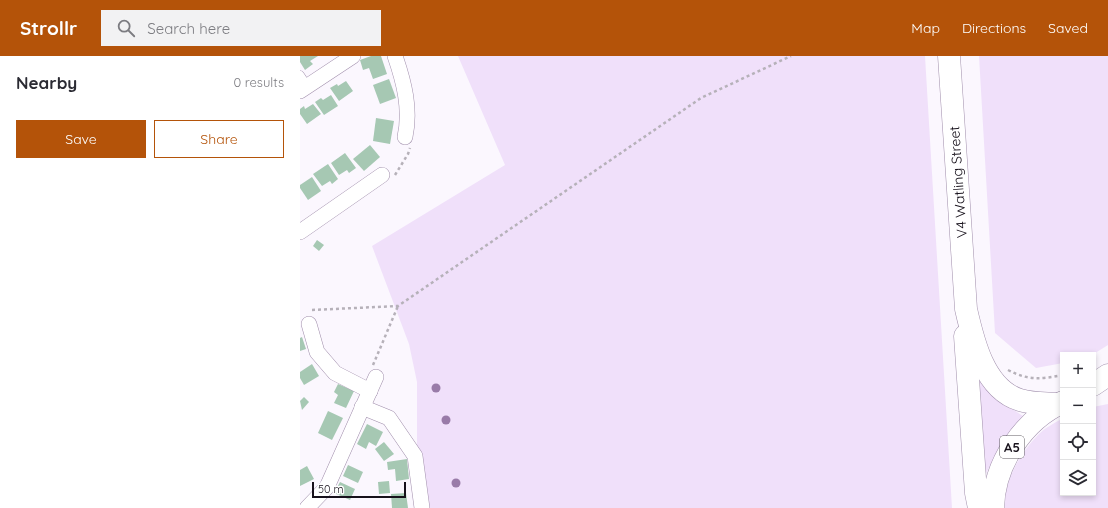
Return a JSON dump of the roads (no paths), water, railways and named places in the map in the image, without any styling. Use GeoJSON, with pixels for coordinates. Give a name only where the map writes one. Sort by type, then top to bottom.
{"type":"FeatureCollection","features":[{"type":"Feature","properties":{"kind":"main road","name":"V4 Watling Street"},"geometry":{"type":"LineString","coordinates":[[949,56],[966,309],[964,341],[976,493],[979,508]]}},
{"type":"Feature","properties":{"kind":"main road","name":"V4 Watling Street"},"geometry":{"type":"LineString","coordinates":[[966,309],[977,353],[993,380],[1007,393],[1019,400],[1060,403]]}},
{"type":"Feature","properties":{"kind":"main road"},"geometry":{"type":"LineString","coordinates":[[1096,383],[1108,375]]}},
{"type":"Feature","properties":{"kind":"main road"},"geometry":{"type":"LineString","coordinates":[[1096,392],[1108,391]]}},
{"type":"Feature","properties":{"kind":"main road","name":"A5"},"geometry":{"type":"LineString","coordinates":[[993,508],[996,481],[1014,444],[1027,428],[1042,414],[1060,404]]}},
{"type":"Feature","properties":{"kind":"street"},"geometry":{"type":"LineString","coordinates":[[303,85],[353,56]]}},
{"type":"Feature","properties":{"kind":"street"},"geometry":{"type":"LineString","coordinates":[[395,56],[404,82],[407,125],[405,137]]}},
{"type":"Feature","properties":{"kind":"street"},"geometry":{"type":"LineString","coordinates":[[300,232],[382,174]]}},
{"type":"Feature","properties":{"kind":"street"},"geometry":{"type":"LineString","coordinates":[[308,317],[317,352],[335,373],[370,391]]}},
{"type":"Feature","properties":{"kind":"street"},"geometry":{"type":"LineString","coordinates":[[307,508],[327,487],[370,391],[373,374]]}},
{"type":"Feature","properties":{"kind":"street"},"geometry":{"type":"LineString","coordinates":[[362,407],[389,418],[415,456],[422,508]]}}]}
